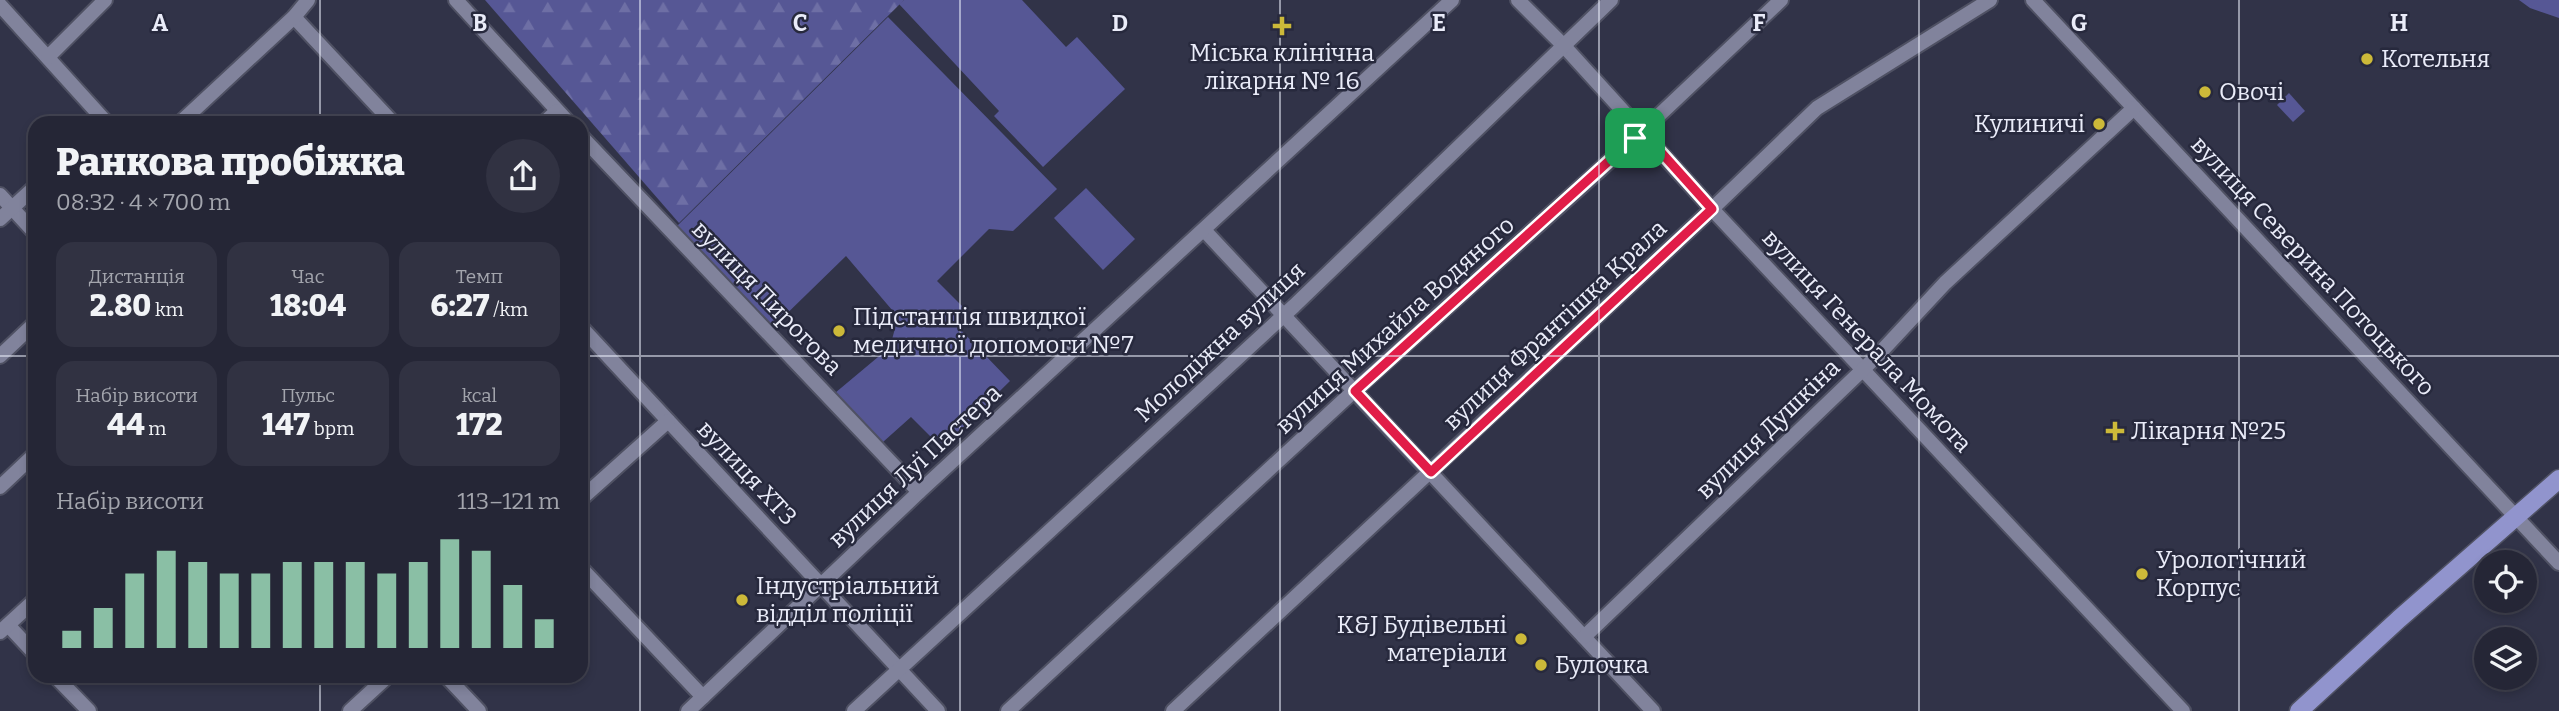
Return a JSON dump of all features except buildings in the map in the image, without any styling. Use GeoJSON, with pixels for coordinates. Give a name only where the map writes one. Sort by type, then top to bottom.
{"type":"FeatureCollection","features":[{"type":"Feature","properties":{"kind":"main road"},"geometry":{"type":"LineString","coordinates":[[2299,711],[2559,479]]}},
{"type":"Feature","properties":{"kind":"street"},"geometry":{"type":"LineString","coordinates":[[48,57],[105,0]]}},
{"type":"Feature","properties":{"kind":"street"},"geometry":{"type":"LineString","coordinates":[[187,116],[294,17],[308,0]]}},
{"type":"Feature","properties":{"kind":"street"},"geometry":{"type":"LineString","coordinates":[[456,0],[562,116]]}},
{"type":"Feature","properties":{"kind":"street","name":"вулиця Луї Пастера"},"geometry":{"type":"LineString","coordinates":[[688,711],[919,492],[1452,0]]}},
{"type":"Feature","properties":{"kind":"street","name":"вулиця Генерала Момота"},"geometry":{"type":"LineString","coordinates":[[1518,0],[1563,45],[1712,209],[2183,711]]}},
{"type":"Feature","properties":{"kind":"street","name":"Молодіжна вулиця"},"geometry":{"type":"LineString","coordinates":[[854,711],[1284,315],[1611,0]]}},
{"type":"Feature","properties":{"kind":"street","name":"вулиця Михайла Водяного"},"geometry":{"type":"LineString","coordinates":[[1008,711],[1642,131],[1781,0]]}},
{"type":"Feature","properties":{"kind":"street","name":"вулиця Франтішка Крала"},"geometry":{"type":"LineString","coordinates":[[1173,711],[1712,209],[1816,108],[1990,0]]}},
{"type":"Feature","properties":{"kind":"street","name":"вулиця Северина Потоцького"},"geometry":{"type":"LineString","coordinates":[[2033,0],[2559,563]]}},
{"type":"Feature","properties":{"kind":"street"},"geometry":{"type":"LineString","coordinates":[[0,5],[100,116]]}},
{"type":"Feature","properties":{"kind":"street"},"geometry":{"type":"LineString","coordinates":[[294,17],[386,116]]}},
{"type":"Feature","properties":{"kind":"street","name":"вулиця Душкіна"},"geometry":{"type":"LineString","coordinates":[[1584,637],[1863,370],[1945,283],[2134,108]]}},
{"type":"Feature","properties":{"kind":"street"},"geometry":{"type":"LineString","coordinates":[[552,116],[557,111]]}},
{"type":"Feature","properties":{"kind":"street","name":"вулиця Пирогова"},"geometry":{"type":"LineString","coordinates":[[588,143],[919,492]]}},
{"type":"Feature","properties":{"kind":"street"},"geometry":{"type":"LineString","coordinates":[[0,219],[28,193]]}},
{"type":"Feature","properties":{"kind":"street"},"geometry":{"type":"LineString","coordinates":[[0,195],[28,225]]}},
{"type":"Feature","properties":{"kind":"street"},"geometry":{"type":"LineString","coordinates":[[1205,230],[1653,711]]}},
{"type":"Feature","properties":{"kind":"street"},"geometry":{"type":"LineString","coordinates":[[0,356],[28,330]]}},
{"type":"Feature","properties":{"kind":"street","name":"вулиця ХТЗ"},"geometry":{"type":"LineString","coordinates":[[588,335],[938,711]]}},
{"type":"Feature","properties":{"kind":"street"},"geometry":{"type":"LineString","coordinates":[[588,493],[667,421]]}},
{"type":"Feature","properties":{"kind":"street"},"geometry":{"type":"LineString","coordinates":[[0,487],[28,461]]}},
{"type":"Feature","properties":{"kind":"street"},"geometry":{"type":"LineString","coordinates":[[588,575],[703,697]]}},
{"type":"Feature","properties":{"kind":"street"},"geometry":{"type":"LineString","coordinates":[[28,607],[4,629],[28,648]]}},
{"type":"Feature","properties":{"kind":"street"},"geometry":{"type":"LineString","coordinates":[[66,683],[89,711]]}},
{"type":"Feature","properties":{"kind":"street"},"geometry":{"type":"LineString","coordinates":[[350,711],[380,683]]}},
{"type":"Feature","properties":{"kind":"street"},"geometry":{"type":"LineString","coordinates":[[453,683],[479,711]]}},
{"type":"Feature","properties":{"kind":"green space"},"geometry":{"type":"Polygon","coordinates":[[[485,0],[904,0],[679,223],[485,0]]]}},
{"type":"Feature","properties":{"kind":"green space"},"geometry":{"type":"Polygon","coordinates":[[[904,0],[1022,0],[1066,47],[1077,37],[1125,89],[1043,167],[994,116],[999,111],[899,4],[904,0]]]}},
{"type":"Feature","properties":{"kind":"green space"},"geometry":{"type":"Polygon","coordinates":[[[2519,0],[2559,0],[2559,18],[2530,8],[2519,0]]]}},
{"type":"Feature","properties":{"kind":"green space"},"geometry":{"type":"Polygon","coordinates":[[[888,17],[1057,189],[1013,231],[989,229],[937,281],[963,307],[956,325],[1010,381],[942,448],[911,417],[883,442],[835,393],[890,347],[898,317],[846,256],[770,330],[675,228],[888,17]]]}},
{"type":"Feature","properties":{"kind":"green space"},"geometry":{"type":"Polygon","coordinates":[[[2289,93],[2305,111],[2293,122],[2277,105],[2289,93]]]}},
{"type":"Feature","properties":{"kind":"green space"},"geometry":{"type":"Polygon","coordinates":[[[1086,188],[1135,239],[1103,270],[1054,218],[1086,188]]]}},
{"type":"Feature","properties":{"kind":"place","name":"Міська клінічна лікарня № 16"},"geometry":{"type":"Point","coordinates":[1282,26]}},
{"type":"Feature","properties":{"kind":"place","name":"Котельня"},"geometry":{"type":"Point","coordinates":[2367,59]}},
{"type":"Feature","properties":{"kind":"place","name":"Овочі"},"geometry":{"type":"Point","coordinates":[2205,92]}},
{"type":"Feature","properties":{"kind":"place","name":"Кулиничі"},"geometry":{"type":"Point","coordinates":[2099,124]}},
{"type":"Feature","properties":{"kind":"place","name":"Підстанція швидкої медичної допомоги №7"},"geometry":{"type":"Point","coordinates":[839,331]}},
{"type":"Feature","properties":{"kind":"place","name":"Лікарня №25"},"geometry":{"type":"Point","coordinates":[2115,431]}},
{"type":"Feature","properties":{"kind":"place","name":"Урологічний Корпус"},"geometry":{"type":"Point","coordinates":[2142,574]}},
{"type":"Feature","properties":{"kind":"place","name":"Індустріальний відділ поліції"},"geometry":{"type":"Point","coordinates":[742,600]}},
{"type":"Feature","properties":{"kind":"place","name":"K&J Будівельні матеріали"},"geometry":{"type":"Point","coordinates":[1521,639]}},
{"type":"Feature","properties":{"kind":"place","name":"Булочка"},"geometry":{"type":"Point","coordinates":[1541,665]}},
{"type":"Feature","properties":{"kind":"route"},"geometry":{"type":"LineString","coordinates":[[1642,131],[1712,209],[1431,472],[1355,391],[1635,138],[1642,131]]}}]}
